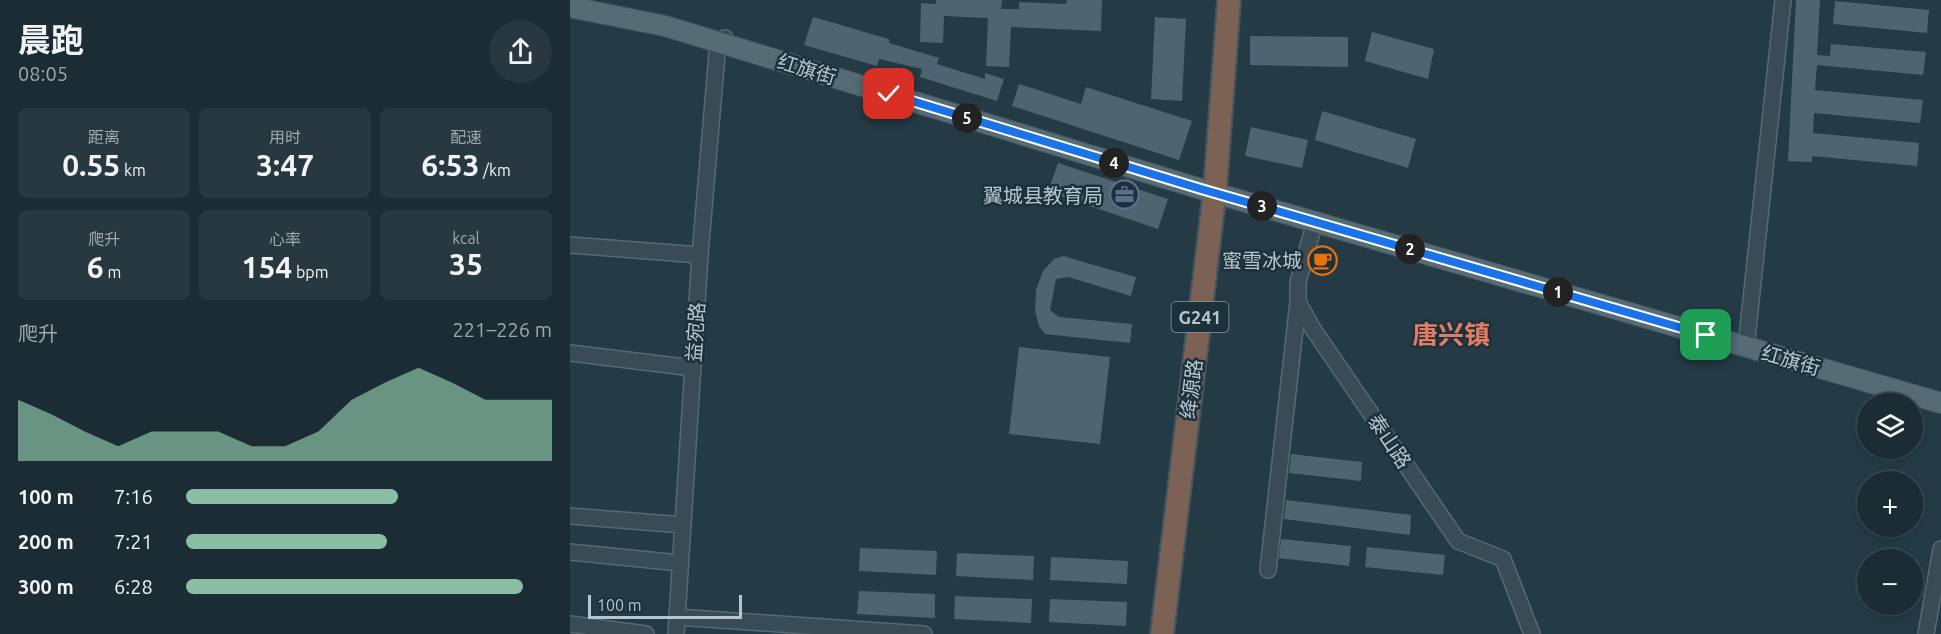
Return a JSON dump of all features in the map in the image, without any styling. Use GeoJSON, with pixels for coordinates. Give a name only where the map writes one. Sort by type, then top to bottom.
{"type":"FeatureCollection","features":[{"type":"Feature","properties":{"kind":"highway","name":"绛源路"},"geometry":{"type":"LineString","coordinates":[[1148,634],[1208,187],[1215,0]]}},
{"type":"Feature","properties":{"kind":"highway","name":"绛源路"},"geometry":{"type":"LineString","coordinates":[[1162,634],[1229,0]]}},
{"type":"Feature","properties":{"kind":"main road","name":"红旗街"},"geometry":{"type":"LineString","coordinates":[[573,7],[723,39],[1208,187],[1315,222],[1941,403]]}},
{"type":"Feature","properties":{"kind":"main road","name":"红旗街"},"geometry":{"type":"LineString","coordinates":[[1208,187],[1411,239],[1941,394]]}},
{"type":"Feature","properties":{"kind":"street"},"geometry":{"type":"LineString","coordinates":[[1747,338],[1783,0]]}},
{"type":"Feature","properties":{"kind":"street","name":"益宛路"},"geometry":{"type":"LineString","coordinates":[[676,634],[700,255],[723,39]]}},
{"type":"Feature","properties":{"kind":"street"},"geometry":{"type":"LineString","coordinates":[[1268,570],[1298,302],[1298,282],[1315,222]]}},
{"type":"Feature","properties":{"kind":"street"},"geometry":{"type":"LineString","coordinates":[[570,245],[700,255]]}},
{"type":"Feature","properties":{"kind":"street","name":"泰山路"},"geometry":{"type":"LineString","coordinates":[[1298,302],[1313,329],[1458,541],[1503,559],[1532,634]]}},
{"type":"Feature","properties":{"kind":"street"},"geometry":{"type":"LineString","coordinates":[[570,353],[693,368]]}},
{"type":"Feature","properties":{"kind":"street"},"geometry":{"type":"LineString","coordinates":[[570,516],[683,525]]}},
{"type":"Feature","properties":{"kind":"street"},"geometry":{"type":"LineString","coordinates":[[1926,634],[1941,549]]}},
{"type":"Feature","properties":{"kind":"street"},"geometry":{"type":"LineString","coordinates":[[570,552],[680,563]]}},
{"type":"Feature","properties":{"kind":"street"},"geometry":{"type":"LineString","coordinates":[[677,617],[924,634]]}},
{"type":"Feature","properties":{"kind":"street"},"geometry":{"type":"LineString","coordinates":[[570,624],[646,634]]}},
{"type":"Feature","properties":{"kind":"building"},"geometry":{"type":"Polygon","coordinates":[[[936,0],[1002,0],[1001,9],[1019,9],[1019,2],[1066,4],[1067,0],[1102,0],[1101,31],[1011,27],[1009,67],[986,66],[988,18],[944,16],[943,43],[920,42],[921,3],[936,4],[936,0]]]}},
{"type":"Feature","properties":{"kind":"building"},"geometry":{"type":"Polygon","coordinates":[[[1796,0],[1820,0],[1817,55],[1830,56],[1831,44],[1926,52],[1923,75],[1817,65],[1815,90],[1923,100],[1920,123],[1814,113],[1813,133],[1919,143],[1917,166],[1812,156],[1812,162],[1788,161],[1796,0]]]}},
{"type":"Feature","properties":{"kind":"building"},"geometry":{"type":"Polygon","coordinates":[[[1835,1],[1929,10],[1927,33],[1833,24],[1835,1]]]}},
{"type":"Feature","properties":{"kind":"building"},"geometry":{"type":"Polygon","coordinates":[[[813,17],[889,39],[889,43],[939,58],[937,64],[985,79],[985,73],[1004,79],[997,101],[920,77],[922,69],[879,59],[877,66],[804,45],[813,17]]]}},
{"type":"Feature","properties":{"kind":"building"},"geometry":{"type":"Polygon","coordinates":[[[1155,17],[1186,19],[1182,101],[1151,99],[1155,17]]]}},
{"type":"Feature","properties":{"kind":"building"},"geometry":{"type":"Polygon","coordinates":[[[1372,32],[1434,49],[1428,79],[1365,61],[1372,32]]]}},
{"type":"Feature","properties":{"kind":"building"},"geometry":{"type":"Polygon","coordinates":[[[1250,36],[1348,37],[1348,67],[1250,65],[1250,36]]]}},
{"type":"Feature","properties":{"kind":"building"},"geometry":{"type":"Polygon","coordinates":[[[1019,84],[1081,104],[1086,87],[1192,121],[1179,160],[1012,106],[1019,84]]]}},
{"type":"Feature","properties":{"kind":"building"},"geometry":{"type":"Polygon","coordinates":[[[1322,111],[1416,139],[1408,168],[1315,140],[1322,111]]]}},
{"type":"Feature","properties":{"kind":"building"},"geometry":{"type":"Polygon","coordinates":[[[1251,127],[1308,140],[1302,168],[1245,156],[1251,127]]]}},
{"type":"Feature","properties":{"kind":"building"},"geometry":{"type":"Polygon","coordinates":[[[1058,163],[1168,199],[1158,229],[1048,192],[1058,163]]]}},
{"type":"Feature","properties":{"kind":"building"},"geometry":{"type":"Polygon","coordinates":[[[1063,256],[1136,277],[1131,296],[1068,277],[1056,279],[1050,310],[1059,317],[1132,324],[1130,343],[1045,334],[1039,326],[1035,311],[1036,290],[1043,271],[1054,259],[1063,256]]]}},
{"type":"Feature","properties":{"kind":"building"},"geometry":{"type":"Polygon","coordinates":[[[1019,347],[1110,357],[1100,444],[1009,434],[1019,347]]]}},
{"type":"Feature","properties":{"kind":"building"},"geometry":{"type":"Polygon","coordinates":[[[1291,454],[1362,462],[1361,481],[1289,473],[1291,454]]]}},
{"type":"Feature","properties":{"kind":"building"},"geometry":{"type":"Polygon","coordinates":[[[1286,500],[1411,515],[1410,535],[1284,519],[1286,500]]]}},
{"type":"Feature","properties":{"kind":"building"},"geometry":{"type":"Polygon","coordinates":[[[1281,539],[1351,546],[1349,566],[1279,558],[1281,539]]]}},
{"type":"Feature","properties":{"kind":"building"},"geometry":{"type":"Polygon","coordinates":[[[1367,547],[1445,555],[1443,575],[1365,567],[1367,547]]]}},
{"type":"Feature","properties":{"kind":"building"},"geometry":{"type":"Polygon","coordinates":[[[860,548],[937,551],[936,575],[859,571],[860,548]]]}},
{"type":"Feature","properties":{"kind":"building"},"geometry":{"type":"Polygon","coordinates":[[[957,553],[1034,556],[1033,580],[956,576],[957,553]]]}},
{"type":"Feature","properties":{"kind":"building"},"geometry":{"type":"Polygon","coordinates":[[[1051,557],[1128,561],[1127,584],[1050,580],[1051,557]]]}},
{"type":"Feature","properties":{"kind":"building"},"geometry":{"type":"Polygon","coordinates":[[[859,591],[935,594],[935,618],[857,614],[859,591]]]}},
{"type":"Feature","properties":{"kind":"building"},"geometry":{"type":"Polygon","coordinates":[[[955,596],[1032,599],[1031,623],[954,619],[955,596]]]}},
{"type":"Feature","properties":{"kind":"building"},"geometry":{"type":"Polygon","coordinates":[[[1050,599],[1127,602],[1126,626],[1049,622],[1050,599]]]}},
{"type":"Feature","properties":{"kind":"place","name":"翼城县教育局"},"geometry":{"type":"Point","coordinates":[1124,195]}},
{"type":"Feature","properties":{"kind":"place","name":"蜜雪冰城"},"geometry":{"type":"Point","coordinates":[1323,260]}},
{"type":"Feature","properties":{"kind":"district","name":"唐兴镇"},"geometry":{"type":"Point","coordinates":[1451,334]}},
{"type":"Feature","properties":{"kind":"route"},"geometry":{"type":"LineString","coordinates":[[889,94],[1201,189],[1706,335]]}}]}
